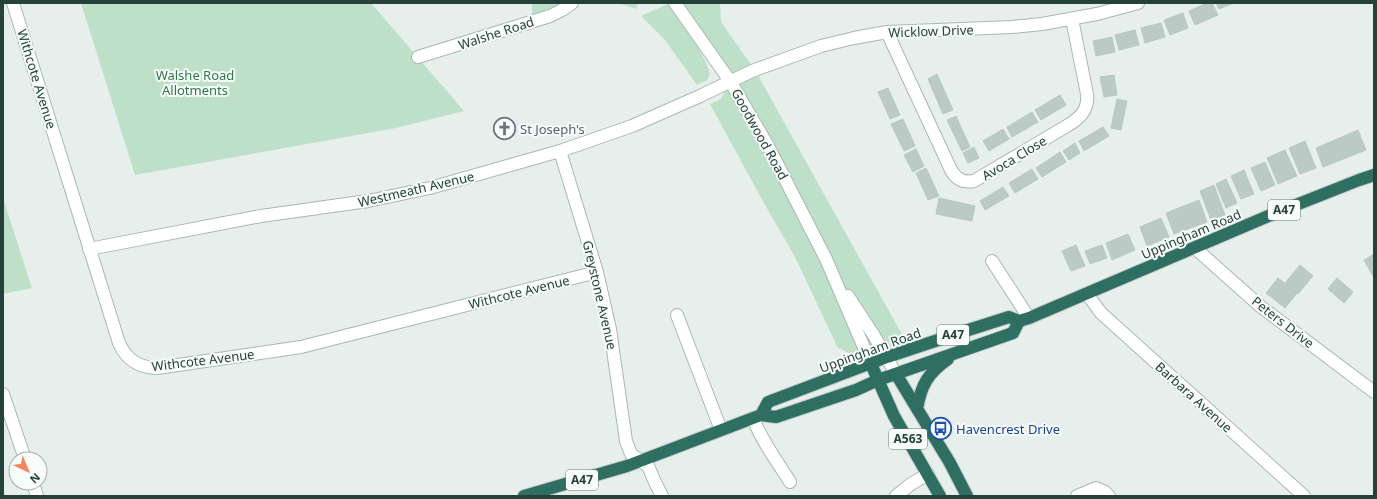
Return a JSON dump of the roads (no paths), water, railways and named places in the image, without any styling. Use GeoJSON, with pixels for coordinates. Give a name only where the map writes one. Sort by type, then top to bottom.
{"type":"FeatureCollection","features":[{"type":"Feature","properties":{"kind":"highway","name":"Uppingham Road"},"geometry":{"type":"LineString","coordinates":[[524,496],[553,492],[757,417],[776,418],[856,390],[878,380],[1013,333],[1024,320],[1273,214],[1374,175]]}},
{"type":"Feature","properties":{"kind":"highway","name":"Uppingham Road"},"geometry":{"type":"LineString","coordinates":[[757,417],[768,402],[887,357],[1009,317],[1024,320]]}},
{"type":"Feature","properties":{"kind":"highway"},"geometry":{"type":"LineString","coordinates":[[917,408],[919,395],[926,379],[944,362],[960,352]]}},
{"type":"Feature","properties":{"kind":"highway","name":"A563"},"geometry":{"type":"LineString","coordinates":[[871,364],[894,416],[940,496]]}},
{"type":"Feature","properties":{"kind":"highway","name":"A563"},"geometry":{"type":"LineString","coordinates":[[896,374],[950,463],[967,496]]}},
{"type":"Feature","properties":{"kind":"street","name":"Withcote Avenue"},"geometry":{"type":"LineString","coordinates":[[13,3],[89,249],[122,350],[132,361],[144,367],[164,368],[301,347],[597,272]]}},
{"type":"Feature","properties":{"kind":"street","name":"Walshe Road"},"geometry":{"type":"LineString","coordinates":[[418,57],[550,16],[572,3]]}},
{"type":"Feature","properties":{"kind":"street","name":"Goodwood Road"},"geometry":{"type":"LineString","coordinates":[[675,3],[730,81],[775,160],[833,273],[871,364]]}},
{"type":"Feature","properties":{"kind":"street","name":"Wicklow Drive"},"geometry":{"type":"LineString","coordinates":[[730,81],[752,71],[821,46],[854,38],[887,32],[1012,27],[1042,24],[1097,14],[1138,3]]}},
{"type":"Feature","properties":{"kind":"street","name":"Avoca Close"},"geometry":{"type":"LineString","coordinates":[[887,32],[951,170],[958,179],[969,182],[974,181],[1065,128],[1083,114],[1087,104],[1087,94],[1072,19]]}},
{"type":"Feature","properties":{"kind":"street","name":"Westmeath Avenue"},"geometry":{"type":"LineString","coordinates":[[89,249],[261,216],[383,198],[430,188],[560,151],[632,126],[730,81]]}},
{"type":"Feature","properties":{"kind":"street","name":"Greystone Avenue"},"geometry":{"type":"LineString","coordinates":[[560,151],[597,272],[610,329],[626,441],[631,454],[648,466],[662,496]]}},
{"type":"Feature","properties":{"kind":"street","name":"Peters Drive"},"geometry":{"type":"LineString","coordinates":[[1194,248],[1260,306],[1374,392]]}},
{"type":"Feature","properties":{"kind":"street"},"geometry":{"type":"LineString","coordinates":[[992,261],[1024,320]]}},
{"type":"Feature","properties":{"kind":"street","name":"Goodwood Road"},"geometry":{"type":"LineString","coordinates":[[833,273],[887,357],[896,374]]}},
{"type":"Feature","properties":{"kind":"street","name":"Barbara Avenue"},"geometry":{"type":"LineString","coordinates":[[1087,294],[1101,313],[1304,496]]}},
{"type":"Feature","properties":{"kind":"street"},"geometry":{"type":"LineString","coordinates":[[677,315],[721,430]]}},
{"type":"Feature","properties":{"kind":"street"},"geometry":{"type":"LineString","coordinates":[[3,394],[22,451]]}},
{"type":"Feature","properties":{"kind":"street"},"geometry":{"type":"LineString","coordinates":[[757,417],[757,430],[790,482]]}},
{"type":"Feature","properties":{"kind":"street"},"geometry":{"type":"LineString","coordinates":[[896,496],[911,484],[928,474]]}},
{"type":"Feature","properties":{"kind":"street"},"geometry":{"type":"LineString","coordinates":[[1077,496],[1096,488],[1105,492],[1109,496]]}},
{"type":"Feature","properties":{"kind":"place","name":"St Joseph's"},"geometry":{"type":"Point","coordinates":[505,129]}},
{"type":"Feature","properties":{"kind":"place","name":"Havencrest Drive"},"geometry":{"type":"Point","coordinates":[940,429]}},
{"type":"Feature","properties":{"kind":"park label","name":"Walshe Road Allotments"},"geometry":{"type":"Point","coordinates":[195,82]}}]}
